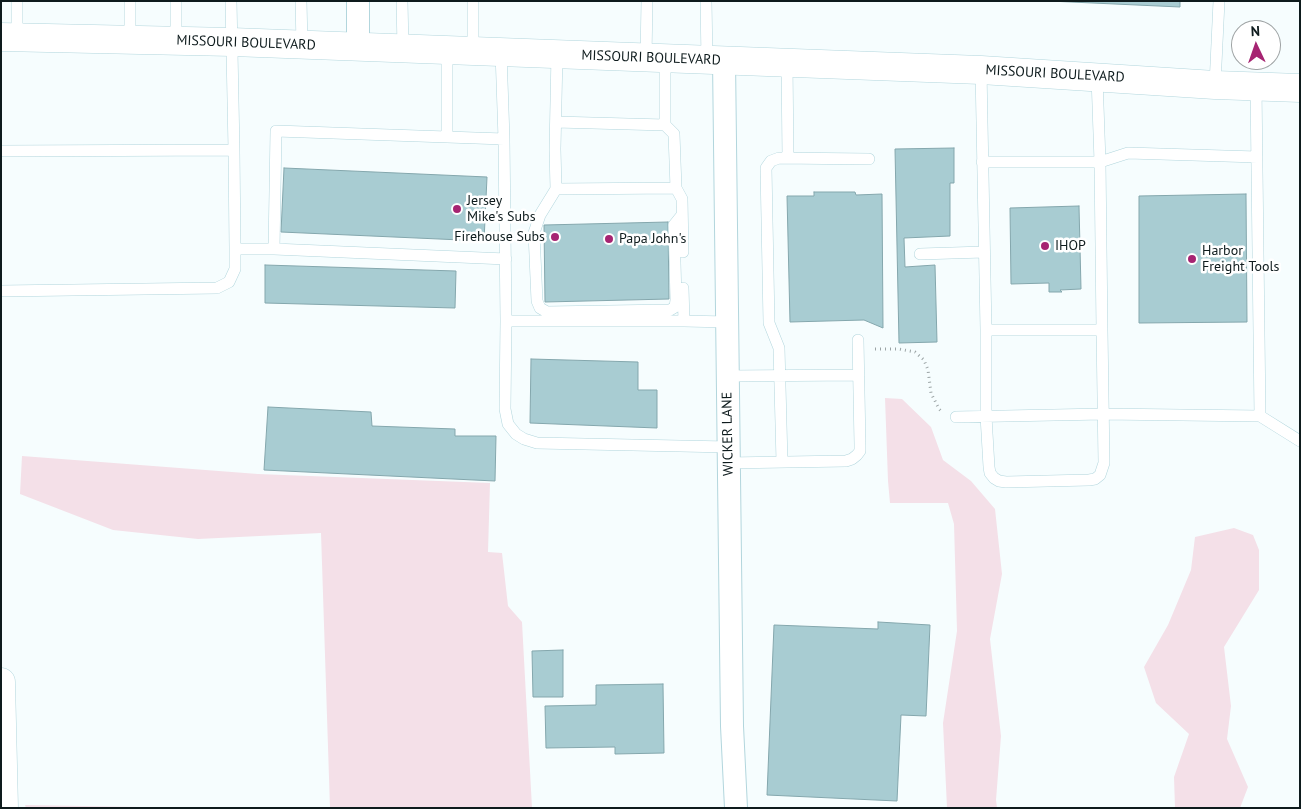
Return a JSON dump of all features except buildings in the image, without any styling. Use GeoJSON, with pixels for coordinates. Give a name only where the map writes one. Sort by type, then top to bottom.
{"type":"FeatureCollection","features":[{"type":"Feature","properties":{"kind":"main road","name":"MISSOURI BOULEVARD"},"geometry":{"type":"LineString","coordinates":[[9,37],[232,42],[981,70],[1215,85],[1300,88]]}},
{"type":"Feature","properties":{"kind":"main road"},"geometry":{"type":"LineString","coordinates":[[1,682],[4,808]]}},
{"type":"Feature","properties":{"kind":"street"},"geometry":{"type":"LineString","coordinates":[[358,1],[358,47]]}},
{"type":"Feature","properties":{"kind":"street","name":"WICKER LANE"},"geometry":{"type":"LineString","coordinates":[[715,60],[727,322],[732,726],[736,808]]}},
{"type":"Feature","properties":{"kind":"lane"},"geometry":{"type":"LineString","coordinates":[[9,37],[17,1]]}},
{"type":"Feature","properties":{"kind":"lane"},"geometry":{"type":"LineString","coordinates":[[130,1],[130,40]]}},
{"type":"Feature","properties":{"kind":"lane"},"geometry":{"type":"LineString","coordinates":[[176,1],[176,41]]}},
{"type":"Feature","properties":{"kind":"lane"},"geometry":{"type":"LineString","coordinates":[[1,291],[217,288],[230,282],[235,269],[231,1]]}},
{"type":"Feature","properties":{"kind":"lane"},"geometry":{"type":"LineString","coordinates":[[301,1],[302,45]]}},
{"type":"Feature","properties":{"kind":"lane"},"geometry":{"type":"LineString","coordinates":[[402,1],[403,48]]}},
{"type":"Feature","properties":{"kind":"lane"},"geometry":{"type":"LineString","coordinates":[[447,137],[460,51],[473,1]]}},
{"type":"Feature","properties":{"kind":"lane"},"geometry":{"type":"LineString","coordinates":[[647,1],[665,125],[674,134],[676,188],[682,199],[684,321]]}},
{"type":"Feature","properties":{"kind":"lane"},"geometry":{"type":"LineString","coordinates":[[706,1],[715,60]]}},
{"type":"Feature","properties":{"kind":"lane"},"geometry":{"type":"LineString","coordinates":[[1215,85],[1219,1]]}},
{"type":"Feature","properties":{"kind":"lane"},"geometry":{"type":"LineString","coordinates":[[501,52],[506,259],[505,409],[508,424],[516,434],[536,443],[728,455],[782,462],[852,459],[860,451],[858,345]]}},
{"type":"Feature","properties":{"kind":"lane"},"geometry":{"type":"LineString","coordinates":[[557,54],[556,189],[540,215],[534,234],[537,301],[540,308],[547,312],[670,310],[675,307],[674,225],[682,215]]}},
{"type":"Feature","properties":{"kind":"lane"},"geometry":{"type":"LineString","coordinates":[[787,63],[788,158]]}},
{"type":"Feature","properties":{"kind":"lane"},"geometry":{"type":"LineString","coordinates":[[981,70],[988,468],[994,478],[1006,482],[1089,480],[1100,475],[1104,462],[1097,76]]}},
{"type":"Feature","properties":{"kind":"lane"},"geometry":{"type":"LineString","coordinates":[[1256,87],[1260,416]]}},
{"type":"Feature","properties":{"kind":"lane"},"geometry":{"type":"LineString","coordinates":[[556,122],[665,125]]}},
{"type":"Feature","properties":{"kind":"lane"},"geometry":{"type":"LineString","coordinates":[[274,249],[276,131],[504,139]]}},
{"type":"Feature","properties":{"kind":"lane"},"geometry":{"type":"LineString","coordinates":[[1,151],[234,150]]}},
{"type":"Feature","properties":{"kind":"lane"},"geometry":{"type":"LineString","coordinates":[[982,162],[1100,162],[1128,153],[1257,157]]}},
{"type":"Feature","properties":{"kind":"lane"},"geometry":{"type":"LineString","coordinates":[[782,462],[779,348],[768,323],[766,168],[771,161],[779,158],[869,159]]}},
{"type":"Feature","properties":{"kind":"lane"},"geometry":{"type":"LineString","coordinates":[[556,189],[676,188]]}},
{"type":"Feature","properties":{"kind":"lane"},"geometry":{"type":"LineString","coordinates":[[235,249],[506,259]]}},
{"type":"Feature","properties":{"kind":"lane"},"geometry":{"type":"LineString","coordinates":[[920,254],[984,252]]}},
{"type":"Feature","properties":{"kind":"lane"},"geometry":{"type":"LineString","coordinates":[[506,321],[727,322]]}},
{"type":"Feature","properties":{"kind":"lane"},"geometry":{"type":"LineString","coordinates":[[986,330],[1102,330]]}},
{"type":"Feature","properties":{"kind":"lane"},"geometry":{"type":"LineString","coordinates":[[727,376],[859,375]]}},
{"type":"Feature","properties":{"kind":"lane"},"geometry":{"type":"LineString","coordinates":[[956,416],[1103,414],[1260,416],[1300,441]]}},
{"type":"Feature","properties":{"kind":"path"},"geometry":{"type":"LineString","coordinates":[[858,345],[915,352],[924,360],[928,370],[931,393],[939,410],[956,416]]}},
{"type":"Feature","properties":{"kind":"shaded area"},"geometry":{"type":"Polygon","coordinates":[[[885,398],[902,399],[931,427],[943,460],[971,481],[995,509],[1002,574],[990,639],[1001,736],[997,808],[947,808],[943,723],[957,631],[954,524],[948,503],[890,503],[885,398]]]}},
{"type":"Feature","properties":{"kind":"shaded area"},"geometry":{"type":"Polygon","coordinates":[[[22,456],[258,474],[490,483],[488,552],[502,553],[508,606],[522,622],[532,808],[330,808],[321,533],[198,539],[113,530],[20,494],[22,456]]]}},
{"type":"Feature","properties":{"kind":"shaded area"},"geometry":{"type":"Polygon","coordinates":[[[1234,528],[1253,535],[1259,550],[1259,590],[1224,647],[1231,706],[1227,739],[1248,787],[1240,808],[1175,808],[1174,777],[1189,734],[1156,703],[1144,667],[1168,625],[1191,570],[1195,537],[1234,528]]]}},
{"type":"Feature","properties":{"kind":"shaded area"},"geometry":{"type":"Polygon","coordinates":[[[25,805],[199,808],[26,808],[25,805]]]}},
{"type":"Feature","properties":{"kind":"place","name":"Jersey Mike's Subs"},"geometry":{"type":"Point","coordinates":[457,209]}},
{"type":"Feature","properties":{"kind":"place","name":"Firehouse Subs"},"geometry":{"type":"Point","coordinates":[555,237]}},
{"type":"Feature","properties":{"kind":"place","name":"Papa John's"},"geometry":{"type":"Point","coordinates":[609,239]}},
{"type":"Feature","properties":{"kind":"place","name":"IHOP"},"geometry":{"type":"Point","coordinates":[1045,246]}},
{"type":"Feature","properties":{"kind":"place","name":"Harbor Freight Tools"},"geometry":{"type":"Point","coordinates":[1192,259]}}]}
